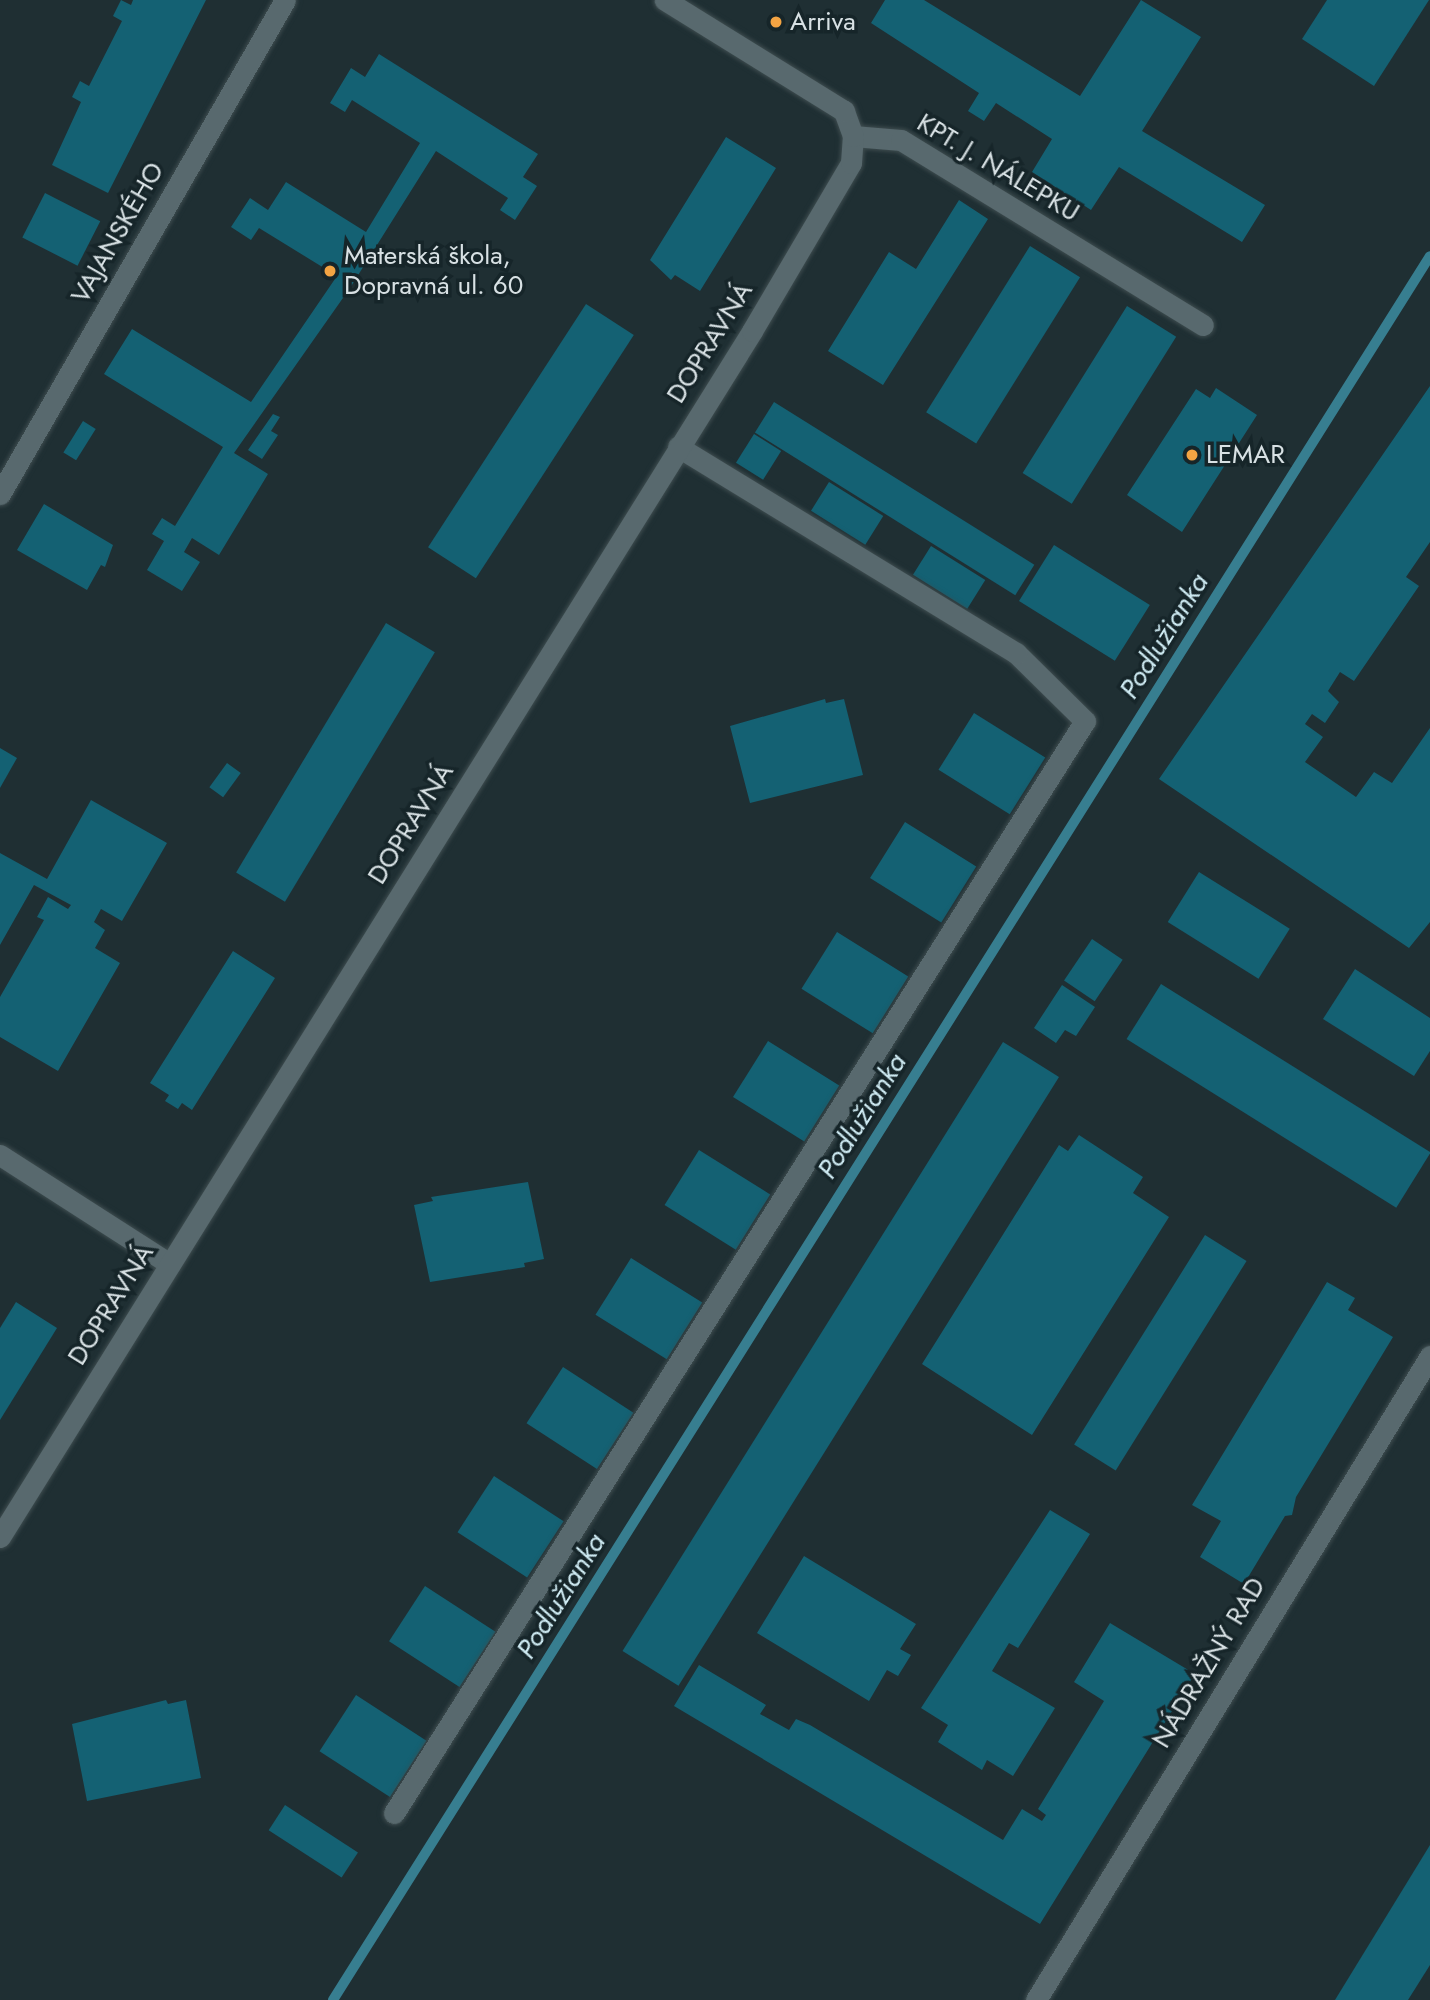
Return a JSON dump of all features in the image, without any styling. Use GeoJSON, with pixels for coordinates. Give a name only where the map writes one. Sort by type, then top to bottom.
{"type":"FeatureCollection","features":[{"type":"Feature","properties":{"kind":"street","name":"VAJANSKÉHO"},"geometry":{"type":"LineString","coordinates":[[0,495],[285,0]]}},
{"type":"Feature","properties":{"kind":"street"},"geometry":{"type":"LineString","coordinates":[[665,0],[828,98],[844,111],[853,136]]}},
{"type":"Feature","properties":{"kind":"street","name":"KPT. J. NÁLEPKU"},"geometry":{"type":"LineString","coordinates":[[853,136],[901,140],[1203,325]]}},
{"type":"Feature","properties":{"kind":"street","name":"DOPRAVNÁ"},"geometry":{"type":"LineString","coordinates":[[0,1537],[832,199],[851,163],[853,136]]}},
{"type":"Feature","properties":{"kind":"street"},"geometry":{"type":"LineString","coordinates":[[394,1813],[1086,721],[1016,653],[678,447]]}},
{"type":"Feature","properties":{"kind":"street"},"geometry":{"type":"LineString","coordinates":[[0,1155],[170,1264]]}},
{"type":"Feature","properties":{"kind":"street","name":"NÁDRAŽNÝ RAD"},"geometry":{"type":"LineString","coordinates":[[1036,2000],[1430,1356]]}},
{"type":"Feature","properties":{"kind":"building"},"geometry":{"type":"Polygon","coordinates":[[[121,0],[131,5],[133,0],[206,0],[108,193],[52,165],[81,102],[72,97],[80,81],[89,86],[122,21],[113,16],[121,0]]]}},
{"type":"Feature","properties":{"kind":"building"},"geometry":{"type":"Polygon","coordinates":[[[885,0],[924,0],[1080,96],[1141,0],[1201,37],[1142,131],[1265,205],[1242,242],[1119,167],[1091,210],[1032,172],[1052,139],[996,103],[984,121],[968,111],[979,93],[871,23],[885,0]]]}},
{"type":"Feature","properties":{"kind":"building"},"geometry":{"type":"Polygon","coordinates":[[[1327,0],[1429,0],[1374,86],[1302,39],[1327,0]]]}},
{"type":"Feature","properties":{"kind":"building"},"geometry":{"type":"Polygon","coordinates":[[[379,54],[538,154],[523,177],[537,186],[515,220],[500,210],[508,198],[436,151],[350,288],[234,453],[268,474],[219,555],[192,538],[184,552],[200,562],[182,591],[147,570],[164,541],[152,534],[162,518],[175,526],[223,447],[104,374],[132,329],[251,402],[337,276],[259,228],[251,240],[231,227],[250,198],[268,210],[286,182],[366,232],[420,143],[352,100],[345,112],[330,103],[351,68],[365,77],[379,54]]]}},
{"type":"Feature","properties":{"kind":"building"},"geometry":{"type":"Polygon","coordinates":[[[726,137],[776,168],[700,291],[675,275],[671,280],[650,260],[726,137]]]}},
{"type":"Feature","properties":{"kind":"building"},"geometry":{"type":"Polygon","coordinates":[[[45,193],[100,221],[78,266],[22,238],[45,193]]]}},
{"type":"Feature","properties":{"kind":"building"},"geometry":{"type":"Polygon","coordinates":[[[959,200],[988,219],[883,385],[828,351],[889,252],[916,269],[959,200]]]}},
{"type":"Feature","properties":{"kind":"building"},"geometry":{"type":"Polygon","coordinates":[[[1030,246],[1080,277],[976,443],[926,412],[1030,246]]]}},
{"type":"Feature","properties":{"kind":"building"},"geometry":{"type":"Polygon","coordinates":[[[586,304],[634,335],[476,578],[428,547],[586,304]]]}},
{"type":"Feature","properties":{"kind":"building"},"geometry":{"type":"Polygon","coordinates":[[[1127,306],[1176,337],[1072,504],[1023,473],[1127,306]]]}},
{"type":"Feature","properties":{"kind":"building"},"geometry":{"type":"Polygon","coordinates":[[[1430,386],[1430,542],[1406,577],[1419,586],[1354,681],[1340,672],[1328,691],[1339,702],[1325,723],[1312,714],[1305,724],[1323,737],[1305,762],[1356,797],[1374,772],[1392,783],[1430,728],[1430,922],[1409,948],[1159,779],[1430,386]]]}},
{"type":"Feature","properties":{"kind":"building","name":"LEMAR"},"geometry":{"type":"Polygon","coordinates":[[[1216,388],[1257,415],[1182,532],[1127,495],[1196,389],[1210,398],[1216,388]]]}},
{"type":"Feature","properties":{"kind":"building"},"geometry":{"type":"Polygon","coordinates":[[[774,402],[1034,565],[1015,595],[755,433],[774,402]]]}},
{"type":"Feature","properties":{"kind":"building"},"geometry":{"type":"Polygon","coordinates":[[[273,414],[280,417],[271,431],[278,435],[262,459],[248,450],[273,414]]]}},
{"type":"Feature","properties":{"kind":"building"},"geometry":{"type":"Polygon","coordinates":[[[83,421],[96,429],[76,460],[63,452],[83,421]]]}},
{"type":"Feature","properties":{"kind":"building"},"geometry":{"type":"Polygon","coordinates":[[[754,434],[781,451],[763,480],[736,463],[754,434]]]}},
{"type":"Feature","properties":{"kind":"building"},"geometry":{"type":"Polygon","coordinates":[[[829,482],[883,516],[865,545],[811,511],[829,482]]]}},
{"type":"Feature","properties":{"kind":"building"},"geometry":{"type":"Polygon","coordinates":[[[44,504],[113,545],[105,567],[101,565],[87,590],[17,550],[44,504]]]}},
{"type":"Feature","properties":{"kind":"building"},"geometry":{"type":"Polygon","coordinates":[[[1054,545],[1150,605],[1115,661],[1019,601],[1054,545]]]}},
{"type":"Feature","properties":{"kind":"building"},"geometry":{"type":"Polygon","coordinates":[[[931,546],[985,580],[967,609],[913,575],[931,546]]]}},
{"type":"Feature","properties":{"kind":"building"},"geometry":{"type":"Polygon","coordinates":[[[386,623],[435,652],[285,902],[236,872],[386,623]]]}},
{"type":"Feature","properties":{"kind":"building"},"geometry":{"type":"Polygon","coordinates":[[[825,699],[826,703],[844,699],[863,775],[750,803],[730,726],[825,699]]]}},
{"type":"Feature","properties":{"kind":"building"},"geometry":{"type":"Polygon","coordinates":[[[974,713],[1045,758],[1010,814],[938,770],[974,713]]]}},
{"type":"Feature","properties":{"kind":"building"},"geometry":{"type":"Polygon","coordinates":[[[0,748],[17,758],[0,788],[0,748]]]}},
{"type":"Feature","properties":{"kind":"building"},"geometry":{"type":"Polygon","coordinates":[[[227,763],[241,773],[223,797],[209,787],[227,763]]]}},
{"type":"Feature","properties":{"kind":"building"},"geometry":{"type":"Polygon","coordinates":[[[91,800],[167,843],[122,921],[101,909],[94,922],[105,930],[95,948],[120,963],[58,1071],[0,1037],[0,997],[44,920],[37,917],[48,897],[68,909],[71,905],[34,885],[0,945],[0,853],[47,879],[91,800]]]}},
{"type":"Feature","properties":{"kind":"building"},"geometry":{"type":"Polygon","coordinates":[[[905,822],[976,867],[941,922],[870,878],[905,822]]]}},
{"type":"Feature","properties":{"kind":"building"},"geometry":{"type":"Polygon","coordinates":[[[1199,872],[1290,929],[1258,979],[1168,922],[1199,872]]]}},
{"type":"Feature","properties":{"kind":"building"},"geometry":{"type":"Polygon","coordinates":[[[837,932],[908,977],[873,1033],[801,989],[837,932]]]}},
{"type":"Feature","properties":{"kind":"building"},"geometry":{"type":"Polygon","coordinates":[[[1092,939],[1123,960],[1095,1001],[1064,980],[1092,939]]]}},
{"type":"Feature","properties":{"kind":"building"},"geometry":{"type":"Polygon","coordinates":[[[233,951],[275,978],[192,1110],[182,1103],[178,1109],[165,1101],[169,1095],[150,1083],[233,951]]]}},
{"type":"Feature","properties":{"kind":"building"},"geometry":{"type":"Polygon","coordinates":[[[1355,969],[1430,1018],[1430,1051],[1414,1076],[1323,1019],[1355,969]]]}},
{"type":"Feature","properties":{"kind":"building"},"geometry":{"type":"Polygon","coordinates":[[[1161,984],[1430,1152],[1396,1208],[1127,1039],[1161,984]]]}},
{"type":"Feature","properties":{"kind":"building"},"geometry":{"type":"Polygon","coordinates":[[[1062,985],[1095,1007],[1076,1036],[1065,1030],[1056,1043],[1034,1028],[1062,985]]]}},
{"type":"Feature","properties":{"kind":"building"},"geometry":{"type":"Polygon","coordinates":[[[768,1041],[839,1086],[804,1141],[733,1097],[768,1041]]]}},
{"type":"Feature","properties":{"kind":"building"},"geometry":{"type":"Polygon","coordinates":[[[1003,1042],[1059,1077],[678,1686],[623,1651],[1003,1042]]]}},
{"type":"Feature","properties":{"kind":"building"},"geometry":{"type":"Polygon","coordinates":[[[1079,1135],[1143,1177],[1133,1193],[1169,1217],[1032,1435],[922,1364],[1059,1145],[1068,1151],[1079,1135]]]}},
{"type":"Feature","properties":{"kind":"building"},"geometry":{"type":"Polygon","coordinates":[[[699,1150],[770,1195],[736,1250],[665,1205],[699,1150]]]}},
{"type":"Feature","properties":{"kind":"building"},"geometry":{"type":"Polygon","coordinates":[[[528,1182],[544,1259],[524,1263],[525,1267],[430,1282],[414,1205],[433,1201],[431,1197],[528,1182]]]}},
{"type":"Feature","properties":{"kind":"building"},"geometry":{"type":"Polygon","coordinates":[[[1205,1235],[1247,1261],[1116,1470],[1074,1444],[1205,1235]]]}},
{"type":"Feature","properties":{"kind":"building"},"geometry":{"type":"Polygon","coordinates":[[[631,1258],[702,1303],[667,1359],[595,1315],[631,1258]]]}},
{"type":"Feature","properties":{"kind":"building"},"geometry":{"type":"Polygon","coordinates":[[[1327,1282],[1355,1298],[1348,1310],[1393,1337],[1296,1497],[1292,1515],[1285,1516],[1244,1584],[1200,1557],[1221,1521],[1192,1505],[1327,1282]]]}},
{"type":"Feature","properties":{"kind":"building"},"geometry":{"type":"Polygon","coordinates":[[[16,1302],[57,1328],[0,1420],[0,1328],[16,1302]]]}},
{"type":"Feature","properties":{"kind":"building"},"geometry":{"type":"Polygon","coordinates":[[[563,1367],[633,1413],[597,1469],[527,1423],[563,1367]]]}},
{"type":"Feature","properties":{"kind":"building"},"geometry":{"type":"Polygon","coordinates":[[[494,1476],[564,1521],[527,1577],[458,1532],[494,1476]]]}},
{"type":"Feature","properties":{"kind":"building"},"geometry":{"type":"Polygon","coordinates":[[[1050,1510],[1090,1534],[1018,1648],[1009,1643],[992,1671],[1055,1708],[1013,1776],[987,1760],[982,1770],[938,1742],[948,1725],[921,1708],[1050,1510]]]}},
{"type":"Feature","properties":{"kind":"building"},"geometry":{"type":"Polygon","coordinates":[[[804,1556],[916,1624],[900,1649],[911,1655],[898,1676],[887,1670],[869,1701],[757,1633],[804,1556]]]}},
{"type":"Feature","properties":{"kind":"building"},"geometry":{"type":"Polygon","coordinates":[[[425,1586],[495,1632],[460,1687],[389,1641],[425,1586]]]}},
{"type":"Feature","properties":{"kind":"building"},"geometry":{"type":"Polygon","coordinates":[[[1110,1623],[1195,1674],[1040,1924],[674,1706],[699,1665],[766,1705],[760,1714],[789,1730],[796,1719],[810,1725],[1003,1840],[1022,1809],[1042,1821],[1046,1815],[1038,1809],[1104,1701],[1074,1682],[1110,1623]]]}},
{"type":"Feature","properties":{"kind":"building"},"geometry":{"type":"Polygon","coordinates":[[[356,1695],[426,1741],[390,1797],[320,1751],[356,1695]]]}},
{"type":"Feature","properties":{"kind":"building"},"geometry":{"type":"Polygon","coordinates":[[[166,1700],[168,1704],[186,1700],[201,1778],[87,1801],[72,1724],[166,1700]]]}},
{"type":"Feature","properties":{"kind":"building"},"geometry":{"type":"Polygon","coordinates":[[[285,1805],[358,1852],[342,1878],[269,1830],[285,1805]]]}},
{"type":"Feature","properties":{"kind":"building"},"geometry":{"type":"Polygon","coordinates":[[[1430,1845],[1430,1965],[1408,2000],[1335,2000],[1430,1845]]]}},
{"type":"Feature","properties":{"kind":"waterway","name":"Podlužianka"},"geometry":{"type":"LineString","coordinates":[[333,2000],[1430,256]]}},
{"type":"Feature","properties":{"kind":"place","name":"Arriva"},"geometry":{"type":"Point","coordinates":[776,22]}},
{"type":"Feature","properties":{"kind":"place","name":"Materská škola, Dopravná ul. 60"},"geometry":{"type":"Point","coordinates":[330,271]}},
{"type":"Feature","properties":{"kind":"place","name":"LEMAR"},"geometry":{"type":"Point","coordinates":[1192,455]}}]}
